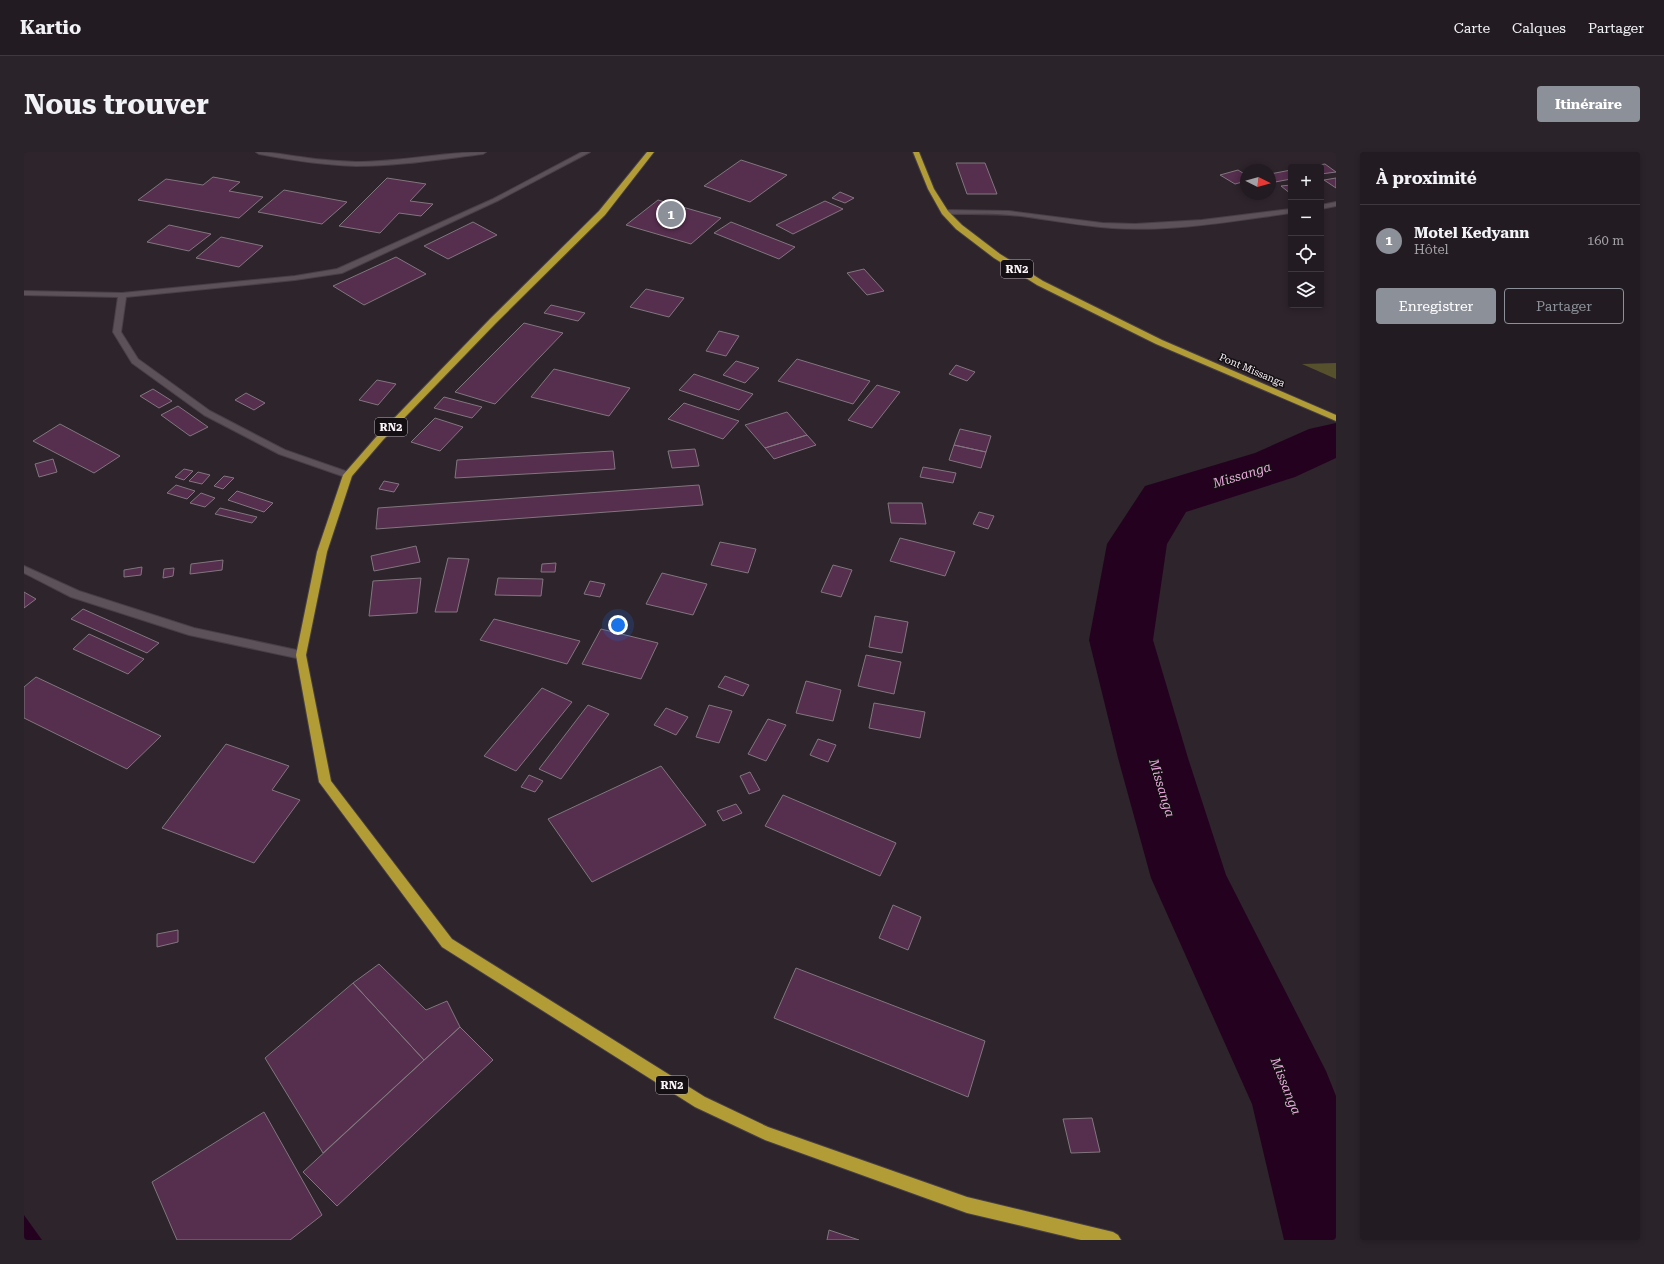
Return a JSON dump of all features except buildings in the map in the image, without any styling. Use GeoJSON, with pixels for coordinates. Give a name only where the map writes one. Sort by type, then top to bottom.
{"type":"FeatureCollection","features":[{"type":"Feature","properties":{"kind":"highway","name":"RN2"},"geometry":{"type":"LineString","coordinates":[[651,152],[602,213],[493,321],[380,438],[348,475],[322,552],[301,655],[325,782],[447,944],[700,1102],[765,1133],[967,1205],[1113,1240]]}},
{"type":"Feature","properties":{"kind":"highway","name":"RN2"},"geometry":{"type":"LineString","coordinates":[[916,152],[931,189],[945,212]]}},
{"type":"Feature","properties":{"kind":"highway","name":"Pont Missanga"},"geometry":{"type":"LineString","coordinates":[[945,212],[959,227],[997,256],[1040,283],[1159,342],[1336,418]]}},
{"type":"Feature","properties":{"kind":"street"},"geometry":{"type":"LineString","coordinates":[[259,152],[305,160],[338,163],[382,163],[483,152]]}},
{"type":"Feature","properties":{"kind":"street"},"geometry":{"type":"LineString","coordinates":[[24,293],[122,295],[295,278],[339,271],[496,200],[587,152]]}},
{"type":"Feature","properties":{"kind":"street"},"geometry":{"type":"LineString","coordinates":[[1324,206],[1336,204]]}},
{"type":"Feature","properties":{"kind":"street"},"geometry":{"type":"LineString","coordinates":[[945,212],[1001,212],[1112,226],[1155,226],[1204,224],[1288,211]]}},
{"type":"Feature","properties":{"kind":"street"},"geometry":{"type":"LineString","coordinates":[[122,295],[117,332],[135,361],[207,413],[282,452],[348,475]]}},
{"type":"Feature","properties":{"kind":"street"},"geometry":{"type":"LineString","coordinates":[[24,569],[75,594],[193,632],[301,655]]}},
{"type":"Feature","properties":{"kind":"shaded area"},"geometry":{"type":"Polygon","coordinates":[[[1336,363],[1336,379],[1302,364],[1336,363]]]}},
{"type":"Feature","properties":{"kind":"shaded area"},"geometry":{"type":"Polygon","coordinates":[[[24,1215],[42,1240],[24,1240],[24,1215]]]}},
{"type":"Feature","properties":{"kind":"waterway","name":"Missanga"},"geometry":{"type":"LineString","coordinates":[[1331,1240],[1295,1101],[1189,878],[1153,758],[1121,640],[1137,544],[1165,499],[1275,465],[1328,441],[1336,440]]}},
{"type":"Feature","properties":{"kind":"place","name":"Motel Kedyann"},"geometry":{"type":"Point","coordinates":[671,214]}}]}
